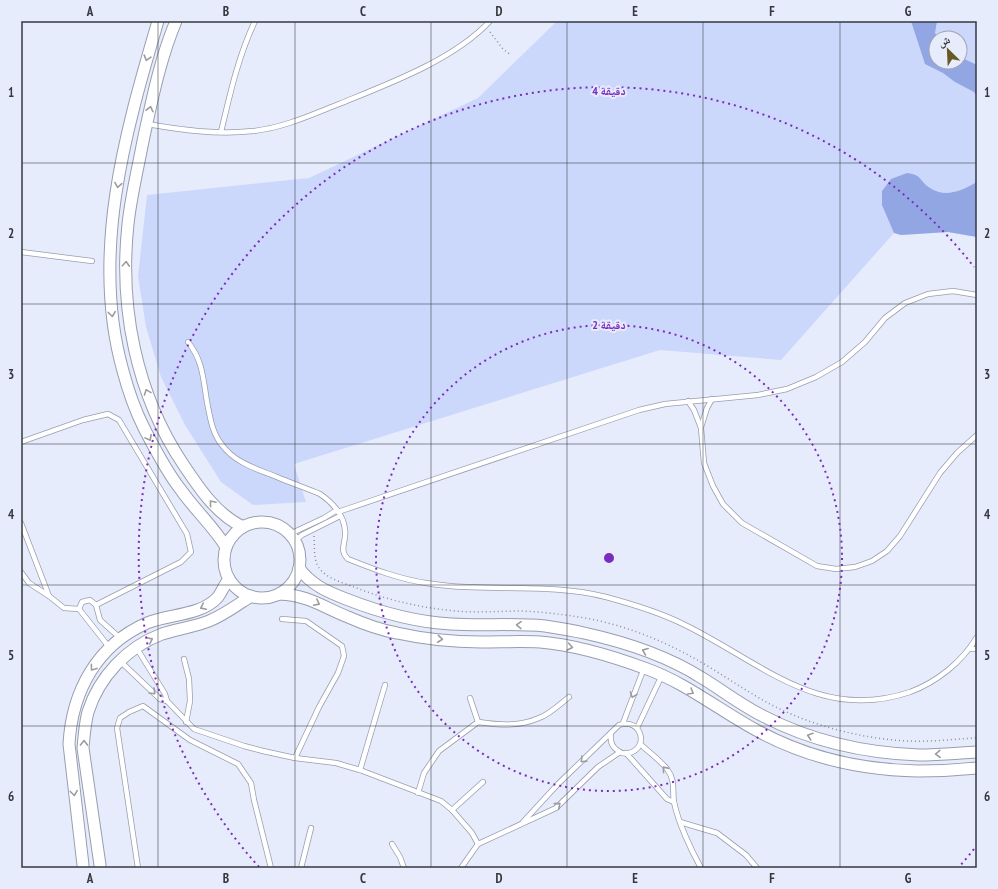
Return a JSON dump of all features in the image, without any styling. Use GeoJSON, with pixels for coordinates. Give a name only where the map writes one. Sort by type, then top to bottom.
{"type":"FeatureCollection","features":[{"type":"Feature","properties":{"kind":"street"},"geometry":{"type":"LineString","coordinates":[[158,21],[131,121],[119,176],[112,222],[109,272],[111,312],[118,353],[129,392],[143,426],[160,458],[180,490],[212,526],[226,547]]}},
{"type":"Feature","properties":{"kind":"street"},"geometry":{"type":"LineString","coordinates":[[176,21],[158,73],[135,182],[128,224],[125,272],[127,311],[134,350],[145,388],[158,420],[174,451],[193,481],[223,514],[233,522],[243,527]]}},
{"type":"Feature","properties":{"kind":"street"},"geometry":{"type":"LineString","coordinates":[[112,222],[128,224]]}},
{"type":"Feature","properties":{"kind":"street"},"geometry":{"type":"LineString","coordinates":[[279,594],[288,587],[295,578],[299,568],[300,554],[292,537],[282,527],[272,523],[252,523],[243,527],[233,536],[226,547],[224,558],[225,568],[229,579],[235,586],[242,592],[251,596],[265,597],[279,594],[295,595],[311,600],[348,617],[370,625],[396,633],[424,638],[460,641],[542,642],[602,653],[653,671],[757,731],[824,758],[895,770],[925,771],[977,768]]}},
{"type":"Feature","properties":{"kind":"street"},"geometry":{"type":"LineString","coordinates":[[299,568],[309,579],[326,591],[372,608],[413,619],[451,624],[526,625],[562,629],[614,640],[633,646],[683,667],[763,716],[784,726],[828,742],[897,754],[921,755],[977,752]]}},
{"type":"Feature","properties":{"kind":"street"},"geometry":{"type":"LineString","coordinates":[[229,579],[217,597],[201,608],[148,623],[116,644],[102,657],[90,672],[81,688],[74,706],[70,725],[69,744],[80,866],[89,864],[103,867],[85,766],[84,730],[88,712],[95,695],[104,680],[123,658],[136,647],[160,635],[208,621],[219,616],[251,596]]}},
{"type":"Feature","properties":{"kind":"street"},"geometry":{"type":"LineString","coordinates":[[116,644],[123,658]]}},
{"type":"Feature","properties":{"kind":"street"},"geometry":{"type":"LineString","coordinates":[[653,671],[660,657]]}},
{"type":"Feature","properties":{"kind":"lane"},"geometry":{"type":"LineString","coordinates":[[221,132],[234,75],[246,40],[255,21]]}},
{"type":"Feature","properties":{"kind":"lane"},"geometry":{"type":"LineString","coordinates":[[147,124],[190,131],[221,132],[254,131],[285,125],[344,102],[429,65],[458,48],[486,26],[490,21]]}},
{"type":"Feature","properties":{"kind":"lane"},"geometry":{"type":"LineString","coordinates":[[21,252],[92,261]]}},
{"type":"Feature","properties":{"kind":"lane"},"geometry":{"type":"LineString","coordinates":[[292,537],[324,518],[639,410],[665,404],[758,395],[788,389],[816,378],[842,362],[865,342],[885,318],[905,303],[928,294],[953,291],[977,295]]}},
{"type":"Feature","properties":{"kind":"lane"},"geometry":{"type":"LineString","coordinates":[[188,342],[195,351],[200,362],[210,417],[214,432],[222,445],[233,456],[246,465],[320,494],[326,498],[338,513],[345,529],[345,537],[342,548],[345,556],[348,559],[386,574],[426,583],[467,587],[523,587],[564,590],[612,599],[645,608],[683,624],[798,688],[829,697],[860,701],[891,698],[921,688],[948,671],[970,649],[977,637]]}},
{"type":"Feature","properties":{"kind":"lane"},"geometry":{"type":"LineString","coordinates":[[712,399],[703,418],[701,428],[704,463],[713,486],[723,504],[742,523],[818,566],[836,569],[855,567],[872,561],[887,551],[900,536],[940,473],[957,453],[977,435]]}},
{"type":"Feature","properties":{"kind":"lane"},"geometry":{"type":"LineString","coordinates":[[688,401],[694,410],[701,428]]}},
{"type":"Feature","properties":{"kind":"lane"},"geometry":{"type":"LineString","coordinates":[[21,442],[83,420],[108,414],[119,420],[187,534],[191,552],[181,562],[96,605]]}},
{"type":"Feature","properties":{"kind":"lane"},"geometry":{"type":"LineString","coordinates":[[292,537],[302,535],[338,513]]}},
{"type":"Feature","properties":{"kind":"lane"},"geometry":{"type":"LineString","coordinates":[[21,523],[49,596]]}},
{"type":"Feature","properties":{"kind":"lane"},"geometry":{"type":"LineString","coordinates":[[21,572],[29,583],[64,608],[79,609],[116,644]]}},
{"type":"Feature","properties":{"kind":"lane"},"geometry":{"type":"LineString","coordinates":[[79,609],[82,602],[90,600],[96,605],[100,620],[116,644]]}},
{"type":"Feature","properties":{"kind":"lane"},"geometry":{"type":"LineString","coordinates":[[282,618],[306,621],[342,646],[344,656],[338,674],[319,708],[295,758]]}},
{"type":"Feature","properties":{"kind":"lane"},"geometry":{"type":"LineString","coordinates":[[136,647],[165,694],[167,701],[194,729],[244,746],[295,758],[336,763],[360,770],[441,801],[452,810],[472,833],[478,844]]}},
{"type":"Feature","properties":{"kind":"lane"},"geometry":{"type":"LineString","coordinates":[[970,649],[977,649]]}},
{"type":"Feature","properties":{"kind":"lane"},"geometry":{"type":"LineString","coordinates":[[123,658],[160,699],[167,701]]}},
{"type":"Feature","properties":{"kind":"lane"},"geometry":{"type":"LineString","coordinates":[[184,659],[189,679],[190,701],[186,722]]}},
{"type":"Feature","properties":{"kind":"lane"},"geometry":{"type":"LineString","coordinates":[[523,822],[558,784],[612,733],[616,727],[623,723],[653,671]]}},
{"type":"Feature","properties":{"kind":"lane"},"geometry":{"type":"LineString","coordinates":[[637,728],[653,671]]}},
{"type":"Feature","properties":{"kind":"lane"},"geometry":{"type":"LineString","coordinates":[[360,770],[385,685]]}},
{"type":"Feature","properties":{"kind":"lane"},"geometry":{"type":"LineString","coordinates":[[418,792],[424,773],[439,751],[478,722],[518,725],[540,718],[569,697]]}},
{"type":"Feature","properties":{"kind":"lane"},"geometry":{"type":"LineString","coordinates":[[470,698],[478,722]]}},
{"type":"Feature","properties":{"kind":"lane"},"geometry":{"type":"LineString","coordinates":[[138,868],[117,728],[120,718],[143,706],[190,740],[238,764],[251,782],[271,868]]}},
{"type":"Feature","properties":{"kind":"lane"},"geometry":{"type":"LineString","coordinates":[[612,733],[611,739],[615,749],[626,753],[634,751],[640,744],[640,733],[637,728],[631,724],[623,723]]}},
{"type":"Feature","properties":{"kind":"lane"},"geometry":{"type":"LineString","coordinates":[[640,744],[668,770],[674,786],[674,802],[680,822],[691,850],[701,868]]}},
{"type":"Feature","properties":{"kind":"lane"},"geometry":{"type":"LineString","coordinates":[[461,868],[478,844],[556,808],[598,766],[620,752]]}},
{"type":"Feature","properties":{"kind":"lane"},"geometry":{"type":"LineString","coordinates":[[626,753],[667,799],[674,802]]}},
{"type":"Feature","properties":{"kind":"lane"},"geometry":{"type":"LineString","coordinates":[[452,810],[483,782]]}},
{"type":"Feature","properties":{"kind":"lane"},"geometry":{"type":"LineString","coordinates":[[680,822],[717,833],[746,855],[757,868]]}},
{"type":"Feature","properties":{"kind":"lane"},"geometry":{"type":"LineString","coordinates":[[301,868],[310,828]]}},
{"type":"Feature","properties":{"kind":"lane"},"geometry":{"type":"LineString","coordinates":[[392,844],[400,857],[404,868]]}},
{"type":"Feature","properties":{"kind":"path"},"geometry":{"type":"LineString","coordinates":[[486,26],[503,49],[511,55]]}},
{"type":"Feature","properties":{"kind":"shaded area"},"geometry":{"type":"Polygon","coordinates":[[[557,21],[977,21],[977,237],[948,232],[901,235],[894,233],[781,360],[660,350],[294,464],[306,502],[253,505],[221,482],[185,425],[161,377],[146,327],[138,276],[147,195],[309,178],[478,98],[557,21]]]}},
{"type":"Feature","properties":{"kind":"water"},"geometry":{"type":"Polygon","coordinates":[[[911,21],[937,21],[936,30],[928,30],[928,66],[925,64],[911,21]]]}},
{"type":"Feature","properties":{"kind":"water"},"geometry":{"type":"Polygon","coordinates":[[[968,61],[977,65],[977,97],[974,92],[955,82],[937,70],[968,70],[968,61]]]}},
{"type":"Feature","properties":{"kind":"water"},"geometry":{"type":"Polygon","coordinates":[[[907,173],[916,175],[930,188],[941,193],[964,189],[975,183],[977,174],[977,237],[948,232],[901,235],[894,233],[882,205],[882,191],[891,179],[907,173]]]}}]}
